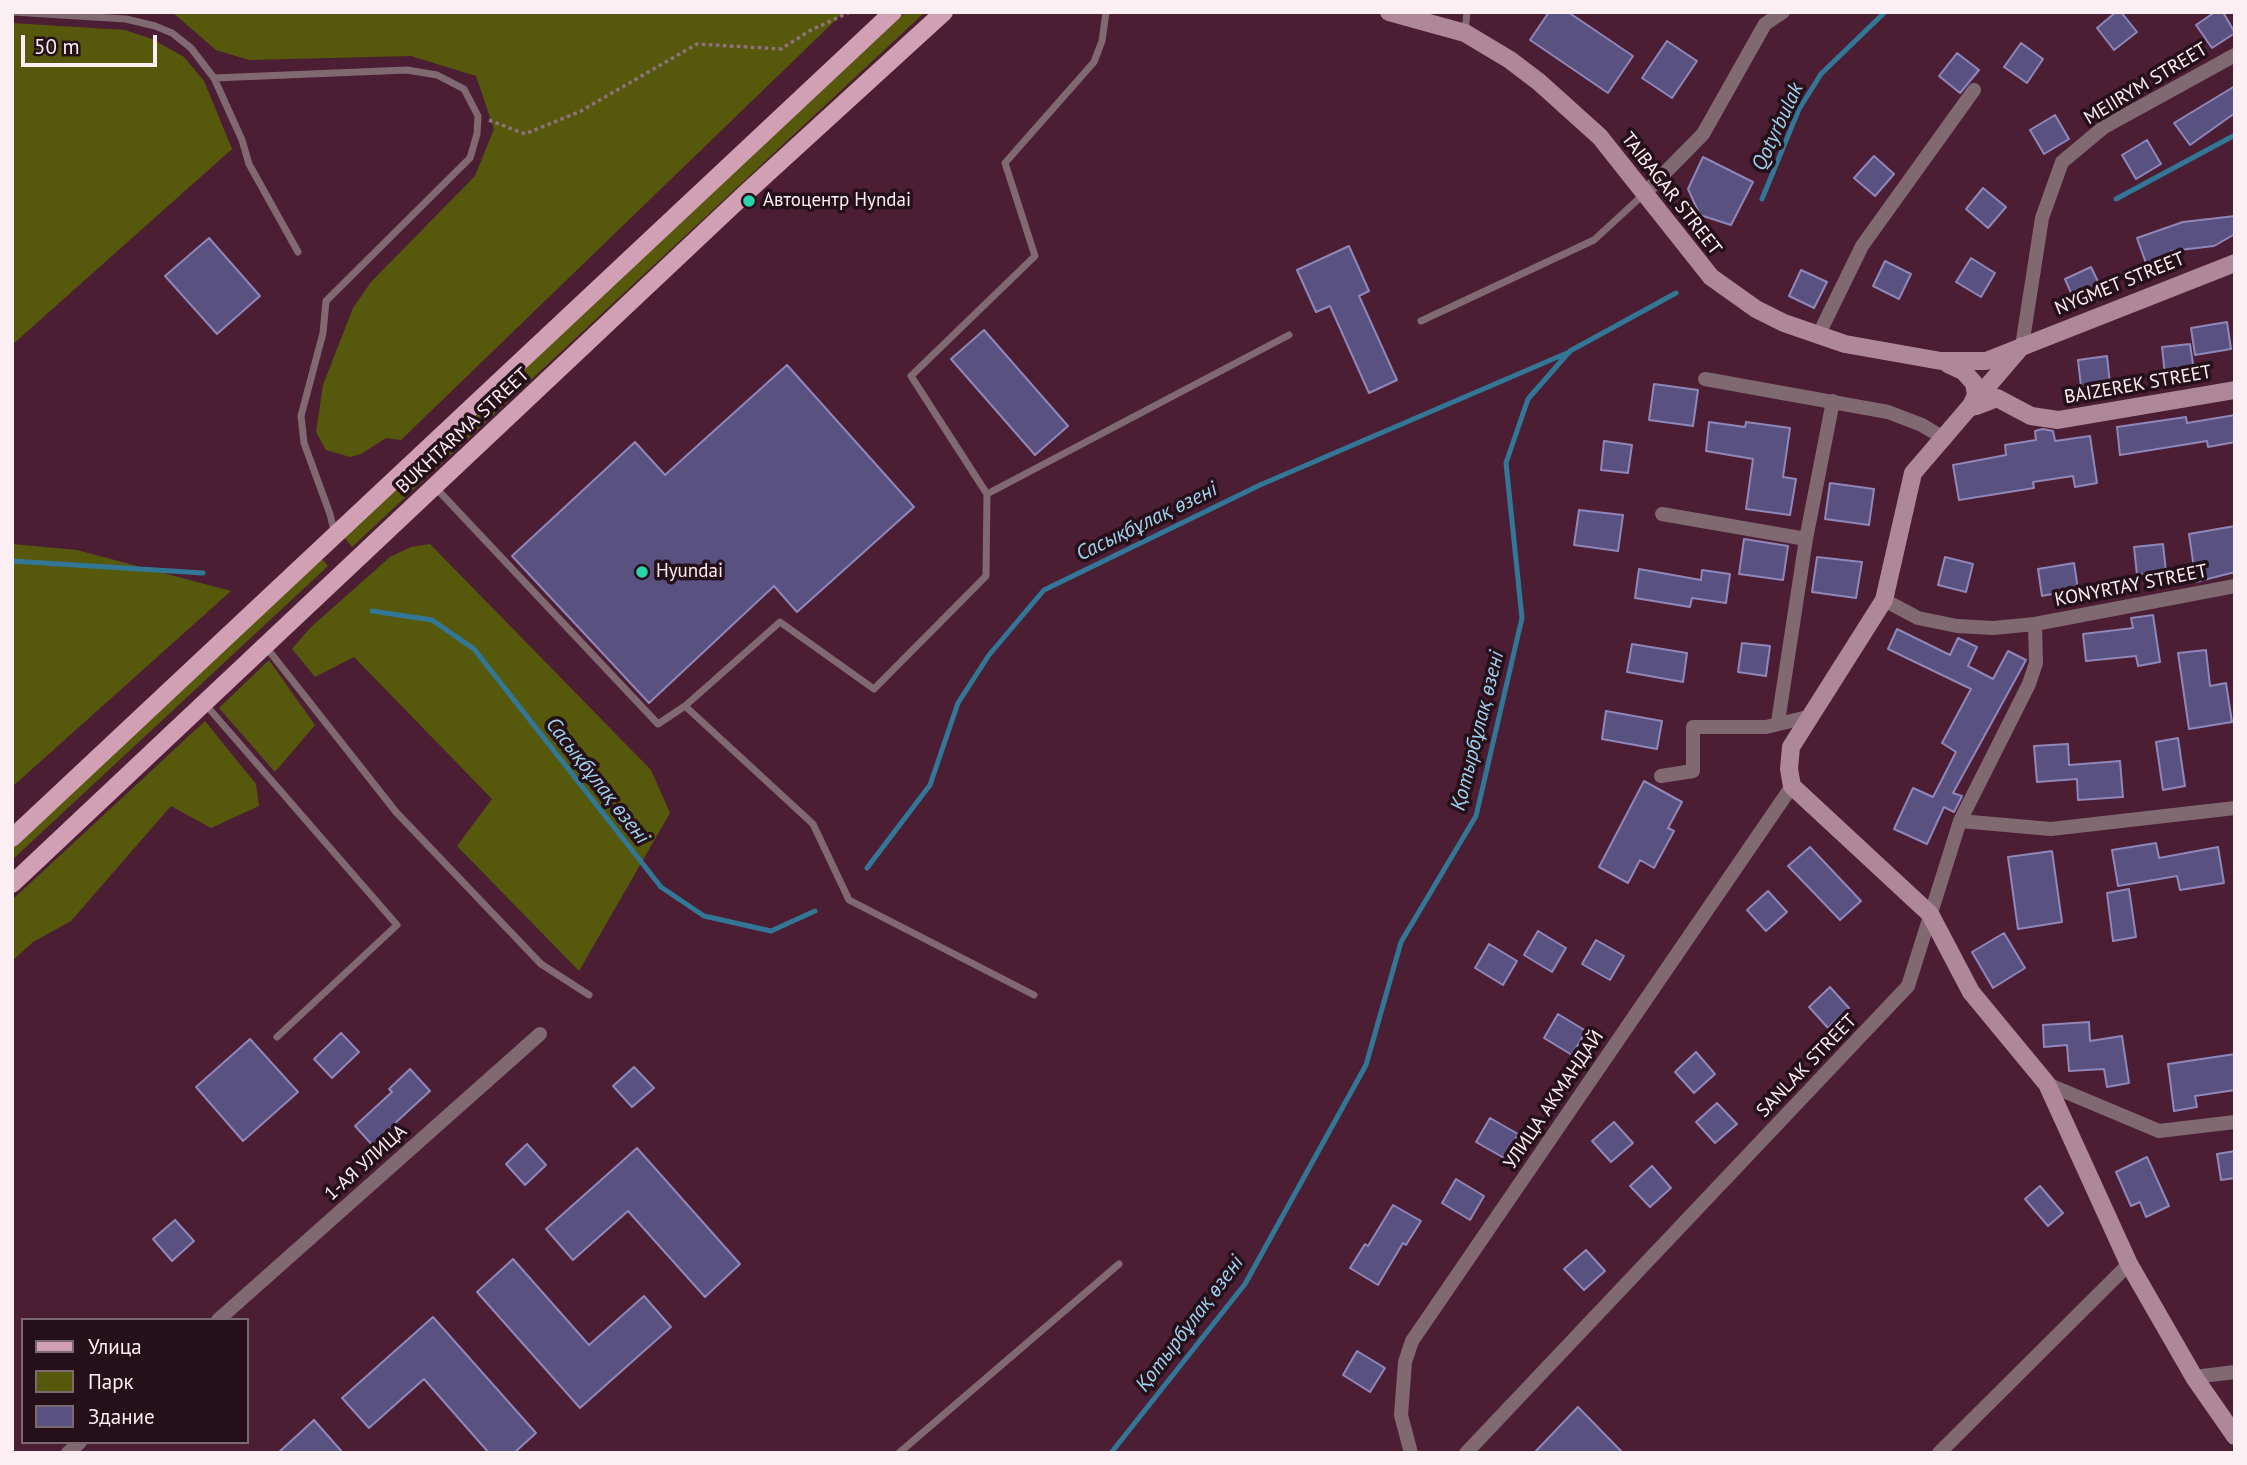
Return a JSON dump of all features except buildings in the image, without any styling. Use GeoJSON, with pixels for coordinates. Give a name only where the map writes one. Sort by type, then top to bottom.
{"type":"FeatureCollection","features":[{"type":"Feature","properties":{"kind":"main road","name":"BUKHTARMA STREET"},"geometry":{"type":"LineString","coordinates":[[12,838],[893,12]]}},
{"type":"Feature","properties":{"kind":"main road","name":"TAIBAGAR STREET"},"geometry":{"type":"LineString","coordinates":[[1389,12],[1465,33],[1510,60],[1555,95],[1600,137],[1646,192],[1678,240],[1711,277],[1756,309],[1818,336],[1867,349],[1941,361]]}},
{"type":"Feature","properties":{"kind":"main road","name":"BUKHTARMA STREET"},"geometry":{"type":"LineString","coordinates":[[12,884],[747,192],[944,14]]}},
{"type":"Feature","properties":{"kind":"main road","name":"NYGMET STREET"},"geometry":{"type":"LineString","coordinates":[[1941,361],[1986,361],[2235,263]]}},
{"type":"Feature","properties":{"kind":"main road"},"geometry":{"type":"LineString","coordinates":[[2022,346],[1945,439],[1913,472],[1884,600],[1791,747],[1789,769],[1792,786],[1930,914],[1971,992],[2048,1084],[2129,1264],[2194,1377],[2235,1436]]}},
{"type":"Feature","properties":{"kind":"main road"},"geometry":{"type":"LineString","coordinates":[[1941,361],[1972,371],[1991,385],[2009,404]]}},
{"type":"Feature","properties":{"kind":"main road"},"geometry":{"type":"LineString","coordinates":[[1941,361],[1963,371],[1974,383],[1976,395],[1968,412]]}},
{"type":"Feature","properties":{"kind":"main road","name":"BAIZEREK STREET"},"geometry":{"type":"LineString","coordinates":[[2009,404],[2031,416],[2058,419],[2235,390]]}},
{"type":"Feature","properties":{"kind":"main road"},"geometry":{"type":"LineString","coordinates":[[1968,412],[1988,399],[1997,398],[2009,404]]}},
{"type":"Feature","properties":{"kind":"main road"},"geometry":{"type":"LineString","coordinates":[[335,537],[357,560]]}},
{"type":"Feature","properties":{"kind":"street"},"geometry":{"type":"LineString","coordinates":[[1646,192],[1703,134],[1765,24],[1783,12]]}},
{"type":"Feature","properties":{"kind":"street","name":"MEIIRYM STREET"},"geometry":{"type":"LineString","coordinates":[[2022,346],[2042,218],[2062,162],[2104,127],[2235,55]]}},
{"type":"Feature","properties":{"kind":"street"},"geometry":{"type":"LineString","coordinates":[[1818,336],[1862,246],[1974,90]]}},
{"type":"Feature","properties":{"kind":"street"},"geometry":{"type":"LineString","coordinates":[[1705,379],[1833,401],[1908,419],[1945,439]]}},
{"type":"Feature","properties":{"kind":"street"},"geometry":{"type":"LineString","coordinates":[[1779,722],[1806,539],[1833,401]]}},
{"type":"Feature","properties":{"kind":"street"},"geometry":{"type":"LineString","coordinates":[[1662,514],[1806,539]]}},
{"type":"Feature","properties":{"kind":"street","name":"KONYRTAY STREET"},"geometry":{"type":"LineString","coordinates":[[1884,600],[1918,618],[1957,626],[1993,628],[2035,624],[2235,586]]}},
{"type":"Feature","properties":{"kind":"street","name":"SANLAK STREET"},"geometry":{"type":"LineString","coordinates":[[1466,1453],[1908,986],[1960,821],[2029,684],[2036,663],[2035,624]]}},
{"type":"Feature","properties":{"kind":"street"},"geometry":{"type":"LineString","coordinates":[[1661,776],[1693,771],[1693,727],[1766,727],[1812,716]]}},
{"type":"Feature","properties":{"kind":"street","name":"УЛИЦА АКМАНДАЙ"},"geometry":{"type":"LineString","coordinates":[[1411,1453],[1401,1415],[1405,1362],[1412,1341],[1792,786]]}},
{"type":"Feature","properties":{"kind":"street"},"geometry":{"type":"LineString","coordinates":[[1960,821],[2051,829],[2235,808]]}},
{"type":"Feature","properties":{"kind":"street","name":"1-АЯ УЛИЦА"},"geometry":{"type":"LineString","coordinates":[[220,1318],[540,1034]]}},
{"type":"Feature","properties":{"kind":"street"},"geometry":{"type":"LineString","coordinates":[[2048,1084],[2159,1131],[2235,1122]]}},
{"type":"Feature","properties":{"kind":"street"},"geometry":{"type":"LineString","coordinates":[[1939,1453],[2129,1264]]}},
{"type":"Feature","properties":{"kind":"street"},"geometry":{"type":"LineString","coordinates":[[2194,1377],[2235,1372]]}},
{"type":"Feature","properties":{"kind":"lane"},"geometry":{"type":"LineString","coordinates":[[13,12],[126,19],[173,33],[191,48],[214,78],[243,140],[249,164],[298,252]]}},
{"type":"Feature","properties":{"kind":"lane"},"geometry":{"type":"LineString","coordinates":[[434,487],[658,724],[685,706],[780,622],[874,689],[986,576],[986,494],[911,376],[1035,256],[1005,163],[1094,62],[1102,41],[1106,12]]}},
{"type":"Feature","properties":{"kind":"lane"},"geometry":{"type":"LineString","coordinates":[[1465,33],[1467,12]]}},
{"type":"Feature","properties":{"kind":"lane"},"geometry":{"type":"LineString","coordinates":[[214,78],[407,71],[438,75],[464,89],[478,116],[477,134],[470,158],[326,301],[323,333],[300,416],[303,443],[330,514],[335,537]]}},
{"type":"Feature","properties":{"kind":"lane"},"geometry":{"type":"LineString","coordinates":[[1422,321],[1594,240],[1646,192]]}},
{"type":"Feature","properties":{"kind":"lane"},"geometry":{"type":"LineString","coordinates":[[986,494],[1289,335]]}},
{"type":"Feature","properties":{"kind":"lane"},"geometry":{"type":"LineString","coordinates":[[266,646],[396,812],[541,964],[589,995]]}},
{"type":"Feature","properties":{"kind":"lane"},"geometry":{"type":"LineString","coordinates":[[205,704],[397,925],[277,1037]]}},
{"type":"Feature","properties":{"kind":"lane"},"geometry":{"type":"LineString","coordinates":[[685,706],[813,824],[849,900],[1034,995]]}},
{"type":"Feature","properties":{"kind":"lane"},"geometry":{"type":"LineString","coordinates":[[899,1453],[1119,1264]]}},
{"type":"Feature","properties":{"kind":"path"},"geometry":{"type":"LineString","coordinates":[[478,116],[525,134],[581,111],[697,44],[781,49],[811,30],[850,12]]}},
{"type":"Feature","properties":{"kind":"green space"},"geometry":{"type":"Polygon","coordinates":[[[172,12],[844,12],[401,440],[386,438],[361,454],[350,457],[326,450],[316,432],[323,385],[353,308],[371,282],[475,176],[494,129],[476,76],[411,56],[249,60],[216,50],[172,12]]]}},
{"type":"Feature","properties":{"kind":"green space"},"geometry":{"type":"Polygon","coordinates":[[[906,12],[925,12],[352,547],[344,537],[906,12]]]}},
{"type":"Feature","properties":{"kind":"green space"},"geometry":{"type":"Polygon","coordinates":[[[12,23],[125,30],[152,39],[184,57],[204,81],[232,149],[12,345],[12,23]]]}},
{"type":"Feature","properties":{"kind":"green space"},"geometry":{"type":"Polygon","coordinates":[[[12,544],[77,550],[231,591],[12,787],[12,544]]]}},
{"type":"Feature","properties":{"kind":"green space"},"geometry":{"type":"Polygon","coordinates":[[[430,544],[651,770],[670,813],[579,971],[457,846],[492,799],[354,657],[315,677],[292,649],[310,628],[390,557],[411,547],[430,544]]]}},
{"type":"Feature","properties":{"kind":"green space"},"geometry":{"type":"Polygon","coordinates":[[[321,558],[328,566],[12,860],[12,845],[321,558]]]}},
{"type":"Feature","properties":{"kind":"green space"},"geometry":{"type":"Polygon","coordinates":[[[269,660],[315,725],[275,772],[219,708],[269,660]]]}},
{"type":"Feature","properties":{"kind":"green space"},"geometry":{"type":"Polygon","coordinates":[[[205,721],[256,784],[259,806],[211,828],[171,806],[71,921],[33,942],[12,961],[12,900],[205,721]]]}},
{"type":"Feature","properties":{"kind":"waterway","name":"Qotyrbulak"},"geometry":{"type":"LineString","coordinates":[[1762,199],[1799,109],[1821,74],[1885,12]]}},
{"type":"Feature","properties":{"kind":"waterway"},"geometry":{"type":"LineString","coordinates":[[2116,199],[2235,135]]}},
{"type":"Feature","properties":{"kind":"waterway","name":"Қотырбұлақ өзені"},"geometry":{"type":"LineString","coordinates":[[1111,1453],[1245,1284],[1366,1065],[1401,942],[1476,816],[1522,618],[1506,463],[1528,399],[1570,351],[1676,293]]}},
{"type":"Feature","properties":{"kind":"waterway","name":"Сасықбұлақ өзені"},"geometry":{"type":"LineString","coordinates":[[867,868],[930,785],[958,703],[989,655],[1044,590],[1260,485],[1567,353]]}},
{"type":"Feature","properties":{"kind":"waterway","name":"Сасықбұлақ өзені"},"geometry":{"type":"LineString","coordinates":[[12,561],[203,573]]}},
{"type":"Feature","properties":{"kind":"waterway","name":"Сасықбұлақ өзені"},"geometry":{"type":"LineString","coordinates":[[372,611],[432,620],[474,649],[661,887],[704,916],[771,931],[815,911]]}},
{"type":"Feature","properties":{"kind":"place","name":"Автоцентр Hyndai"},"geometry":{"type":"Point","coordinates":[749,201]}},
{"type":"Feature","properties":{"kind":"place","name":"Hyundai"},"geometry":{"type":"Point","coordinates":[642,572]}}]}
